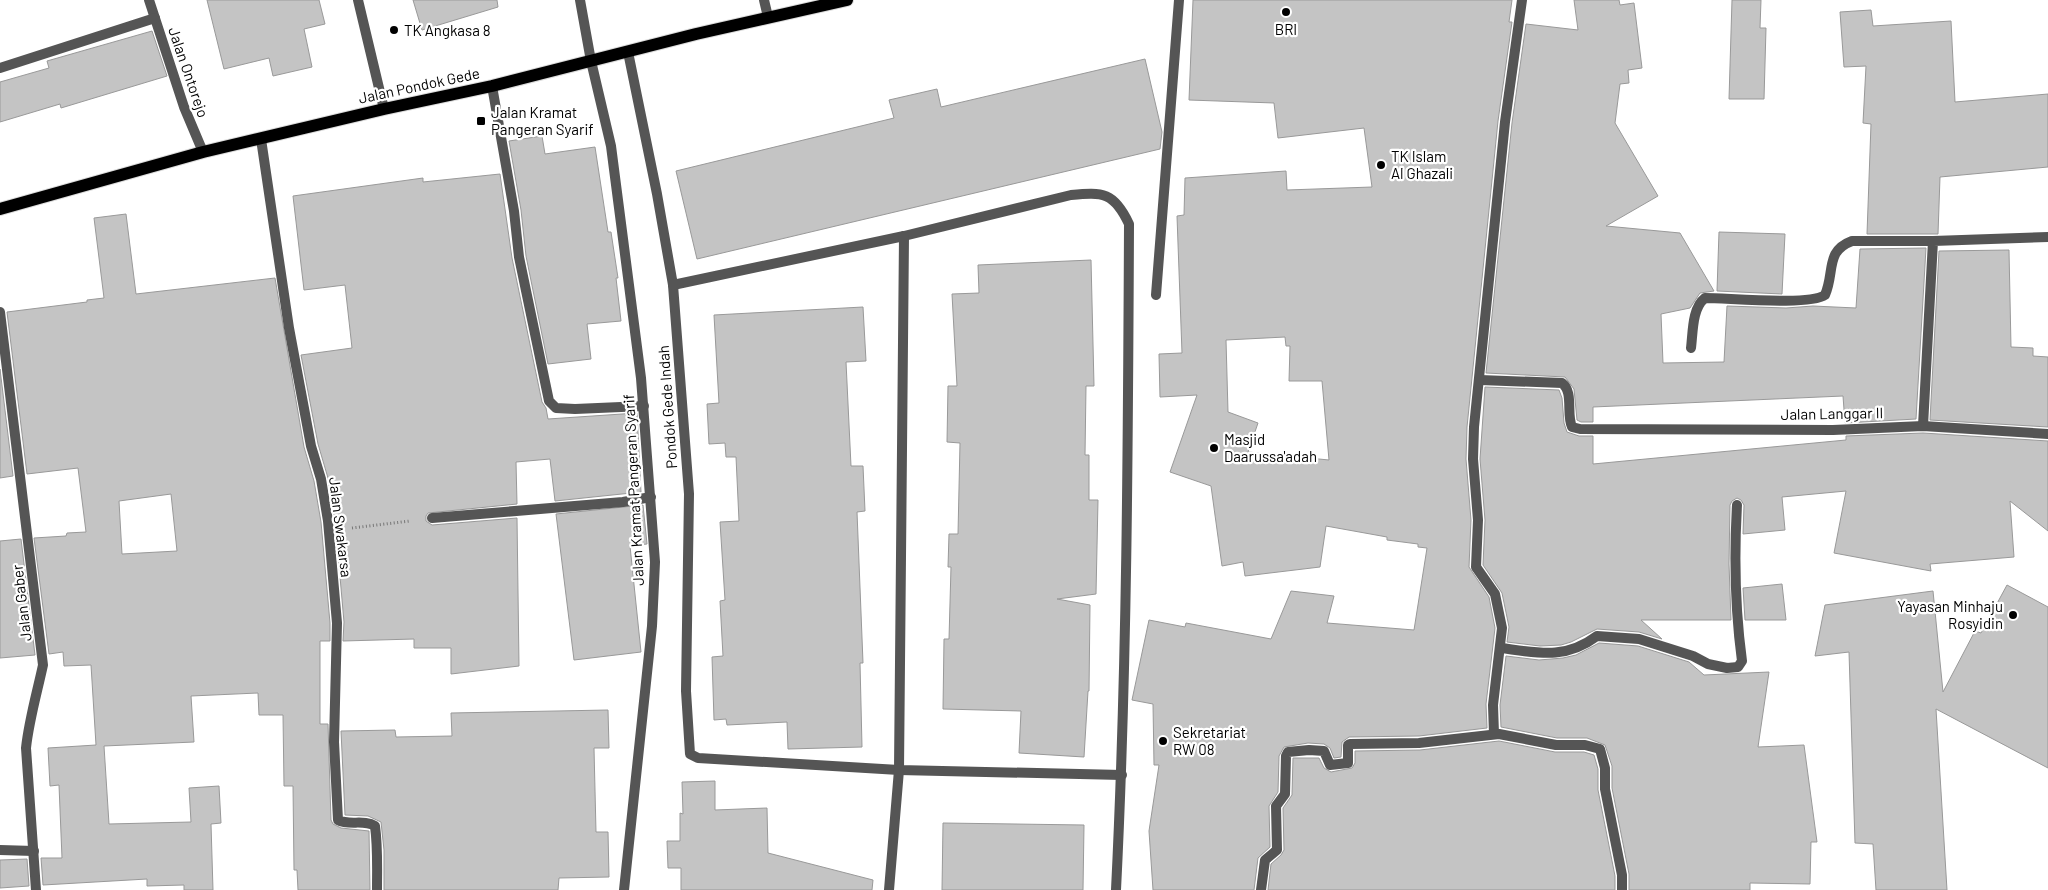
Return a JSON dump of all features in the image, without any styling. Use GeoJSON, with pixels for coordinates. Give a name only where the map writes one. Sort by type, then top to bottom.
{"type":"FeatureCollection","features":[{"type":"Feature","properties":{"kind":"main road","name":"Jalan Pondok Gede"},"geometry":{"type":"LineString","coordinates":[[0,208],[202,152],[384,109],[492,86],[768,17],[847,0]]}},
{"type":"Feature","properties":{"kind":"street","name":"Jalan Ontorejo"},"geometry":{"type":"LineString","coordinates":[[149,0],[184,107],[202,152]]}},
{"type":"Feature","properties":{"kind":"street"},"geometry":{"type":"LineString","coordinates":[[358,0],[384,109]]}},
{"type":"Feature","properties":{"kind":"street","name":"Jalan Kramat Pangeran Syarif"},"geometry":{"type":"LineString","coordinates":[[580,0],[591,62],[610,146],[644,406],[655,562],[652,626],[624,890]]}},
{"type":"Feature","properties":{"kind":"street"},"geometry":{"type":"LineString","coordinates":[[764,0],[768,17]]}},
{"type":"Feature","properties":{"kind":"street"},"geometry":{"type":"LineString","coordinates":[[1156,295],[1179,0]]}},
{"type":"Feature","properties":{"kind":"street"},"geometry":{"type":"LineString","coordinates":[[1494,734],[1493,705],[1502,628],[1498,603],[1476,567],[1478,520],[1473,459],[1474,428],[1505,122],[1522,0]]}},
{"type":"Feature","properties":{"kind":"street"},"geometry":{"type":"LineString","coordinates":[[0,68],[155,18]]}},
{"type":"Feature","properties":{"kind":"street","name":"Pondok Gede Indah"},"geometry":{"type":"LineString","coordinates":[[628,52],[657,194],[673,285],[689,494],[686,691],[688,750],[692,756],[698,758],[899,770]]}},
{"type":"Feature","properties":{"kind":"street"},"geometry":{"type":"LineString","coordinates":[[492,86],[514,211],[519,258],[549,401],[556,408],[644,406]]}},
{"type":"Feature","properties":{"kind":"street","name":"Jalan Swakarsa"},"geometry":{"type":"LineString","coordinates":[[261,139],[289,328],[312,446],[321,479],[329,531],[337,623],[334,742],[338,820],[343,823],[370,823],[375,826],[378,859],[376,865],[376,890]]}},
{"type":"Feature","properties":{"kind":"street"},"geometry":{"type":"LineString","coordinates":[[673,285],[904,236],[1070,195],[1094,193],[1114,200],[1128,224],[1127,593],[1122,775],[1116,890]]}},
{"type":"Feature","properties":{"kind":"street"},"geometry":{"type":"LineString","coordinates":[[889,890],[899,770],[904,236]]}},
{"type":"Feature","properties":{"kind":"street"},"geometry":{"type":"LineString","coordinates":[[1691,348],[1696,308],[1699,302],[1705,298],[1802,300],[1820,298],[1825,295],[1835,252],[1842,245],[1852,241],[1933,241],[2048,237]]}},
{"type":"Feature","properties":{"kind":"street"},"geometry":{"type":"LineString","coordinates":[[1933,241],[1922,426],[2048,434]]}},
{"type":"Feature","properties":{"kind":"street","name":"Jalan Gaber"},"geometry":{"type":"LineString","coordinates":[[0,312],[43,665],[36,701],[28,726],[26,748],[36,890]]}},
{"type":"Feature","properties":{"kind":"street","name":"Jalan Langgar II"},"geometry":{"type":"LineString","coordinates":[[1480,380],[1562,383],[1567,386],[1570,422],[1572,427],[1580,429],[1834,430],[1922,426]]}},
{"type":"Feature","properties":{"kind":"street"},"geometry":{"type":"LineString","coordinates":[[432,518],[624,502],[651,497]]}},
{"type":"Feature","properties":{"kind":"street"},"geometry":{"type":"LineString","coordinates":[[1501,648],[1551,654],[1575,648],[1588,643],[1598,636],[1639,639],[1693,656],[1708,664],[1726,668],[1738,667],[1742,661],[1737,614],[1735,546],[1737,505]]}},
{"type":"Feature","properties":{"kind":"street"},"geometry":{"type":"LineString","coordinates":[[1261,890],[1265,860],[1277,850],[1276,806],[1285,794],[1286,756],[1288,752],[1309,750],[1324,752],[1330,765],[1348,763],[1348,745],[1350,744],[1419,743],[1494,734],[1556,745],[1585,746],[1600,749],[1606,768],[1605,789],[1622,875],[1622,890]]}},
{"type":"Feature","properties":{"kind":"street"},"geometry":{"type":"LineString","coordinates":[[899,770],[1122,775]]}},
{"type":"Feature","properties":{"kind":"street"},"geometry":{"type":"LineString","coordinates":[[0,850],[34,851]]}},
{"type":"Feature","properties":{"kind":"path"},"geometry":{"type":"LineString","coordinates":[[329,531],[432,518]]}},
{"type":"Feature","properties":{"kind":"building"},"geometry":{"type":"Polygon","coordinates":[[[207,0],[319,0],[325,24],[304,29],[312,67],[273,76],[269,58],[224,69],[207,0]]]}},
{"type":"Feature","properties":{"kind":"building"},"geometry":{"type":"Polygon","coordinates":[[[413,0],[497,0],[498,7],[422,30],[413,0]]]}},
{"type":"Feature","properties":{"kind":"building"},"geometry":{"type":"Polygon","coordinates":[[[1193,0],[1512,0],[1509,22],[1512,22],[1498,121],[1467,427],[1466,459],[1471,520],[1469,567],[1489,597],[1495,628],[1486,704],[1487,728],[1419,736],[1349,737],[1342,742],[1341,757],[1334,758],[1330,748],[1324,744],[1308,743],[1284,747],[1279,756],[1278,792],[1269,806],[1270,847],[1258,858],[1254,890],[1153,890],[1149,831],[1159,765],[1154,765],[1153,704],[1132,700],[1149,620],[1185,627],[1186,623],[1271,639],[1291,591],[1334,596],[1327,623],[1414,630],[1427,548],[1418,547],[1418,544],[1387,540],[1387,537],[1326,526],[1320,567],[1245,576],[1243,562],[1222,566],[1211,486],[1170,472],[1197,395],[1160,397],[1159,354],[1182,353],[1177,216],[1184,215],[1185,178],[1286,171],[1287,190],[1372,187],[1364,128],[1278,138],[1274,103],[1189,100],[1193,0]],[[1285,337],[1226,340],[1228,412],[1258,423],[1248,452],[1329,460],[1322,381],[1289,381],[1290,346],[1286,346],[1285,337]]]}},
{"type":"Feature","properties":{"kind":"building"},"geometry":{"type":"Polygon","coordinates":[[[1574,0],[1619,0],[1620,5],[1634,3],[1642,68],[1628,70],[1629,83],[1620,84],[1615,123],[1658,196],[1606,226],[1680,233],[1714,291],[1700,293],[1690,308],[1661,314],[1663,363],[1724,362],[1727,306],[1856,308],[1860,249],[1926,248],[1916,419],[1845,423],[1843,396],[1593,407],[1593,422],[1581,422],[1577,420],[1574,389],[1565,377],[1486,373],[1512,123],[1526,24],[1578,30],[1574,0]]]}},
{"type":"Feature","properties":{"kind":"building"},"geometry":{"type":"Polygon","coordinates":[[[1732,0],[1761,0],[1760,28],[1766,28],[1764,99],[1729,99],[1732,0]]]}},
{"type":"Feature","properties":{"kind":"building"},"geometry":{"type":"Polygon","coordinates":[[[1871,10],[1873,26],[1951,21],[1955,102],[2048,94],[2048,167],[1940,177],[1938,234],[1867,234],[1871,124],[1863,123],[1866,66],[1844,67],[1840,12],[1871,10]]]}},
{"type":"Feature","properties":{"kind":"building"},"geometry":{"type":"Polygon","coordinates":[[[152,31],[167,76],[61,108],[60,104],[0,122],[0,82],[49,68],[47,61],[152,31]]]}},
{"type":"Feature","properties":{"kind":"building"},"geometry":{"type":"Polygon","coordinates":[[[1145,59],[1162,132],[1160,149],[697,259],[676,171],[894,118],[889,100],[937,89],[941,107],[1145,59]]]}},
{"type":"Feature","properties":{"kind":"building"},"geometry":{"type":"Polygon","coordinates":[[[542,136],[545,154],[595,147],[608,232],[611,232],[618,278],[616,278],[621,321],[587,324],[591,359],[548,364],[526,256],[521,210],[509,141],[542,136]]]}},
{"type":"Feature","properties":{"kind":"building"},"geometry":{"type":"Polygon","coordinates":[[[500,174],[512,258],[542,402],[546,408],[548,419],[637,413],[641,492],[555,501],[550,459],[516,462],[517,504],[428,513],[426,521],[432,525],[517,518],[519,666],[451,674],[451,648],[414,648],[414,639],[343,641],[344,622],[335,520],[328,478],[318,444],[301,355],[352,348],[345,285],[304,290],[293,196],[423,178],[423,182],[500,174]]]}},
{"type":"Feature","properties":{"kind":"building"},"geometry":{"type":"Polygon","coordinates":[[[126,214],[136,294],[275,278],[304,447],[314,481],[321,522],[330,641],[320,641],[320,724],[328,724],[331,820],[333,824],[341,828],[369,831],[370,890],[298,890],[297,870],[294,870],[293,786],[284,786],[283,715],[259,715],[258,693],[191,696],[194,742],[104,746],[109,824],[191,822],[189,788],[219,786],[221,823],[211,824],[213,890],[184,890],[184,885],[147,886],[147,879],[43,885],[41,858],[62,858],[59,785],[50,786],[48,748],[96,745],[91,665],[64,666],[63,652],[49,654],[34,538],[66,536],[67,533],[86,532],[78,468],[27,474],[7,312],[87,302],[87,300],[104,298],[94,218],[126,214]],[[171,494],[119,501],[122,554],[177,551],[171,494]]]}},
{"type":"Feature","properties":{"kind":"building"},"geometry":{"type":"Polygon","coordinates":[[[1719,232],[1785,234],[1782,294],[1717,291],[1719,232]]]}},
{"type":"Feature","properties":{"kind":"building"},"geometry":{"type":"Polygon","coordinates":[[[2009,250],[2011,347],[2033,348],[2033,356],[2048,357],[2048,427],[1930,420],[1939,251],[2009,250]]]}},
{"type":"Feature","properties":{"kind":"building"},"geometry":{"type":"Polygon","coordinates":[[[1091,260],[1094,386],[1086,386],[1085,455],[1089,455],[1089,500],[1098,500],[1096,594],[1057,599],[1090,605],[1089,691],[1084,757],[1019,753],[1021,711],[943,709],[944,639],[949,639],[951,567],[948,567],[949,534],[958,534],[960,443],[947,442],[948,386],[957,386],[952,294],[979,293],[978,265],[1091,260]]]}},
{"type":"Feature","properties":{"kind":"building"},"geometry":{"type":"Polygon","coordinates":[[[863,307],[866,361],[846,362],[851,466],[863,466],[865,511],[857,512],[863,663],[860,663],[862,747],[788,749],[787,722],[727,725],[726,719],[714,720],[712,657],[723,656],[720,601],[725,600],[720,522],[739,521],[736,457],[726,457],[725,443],[709,444],[707,404],[719,403],[714,315],[863,307]]]}},
{"type":"Feature","properties":{"kind":"building"},"geometry":{"type":"Polygon","coordinates":[[[0,369],[13,476],[0,478],[0,369]]]}},
{"type":"Feature","properties":{"kind":"building"},"geometry":{"type":"Polygon","coordinates":[[[1485,387],[1559,390],[1567,432],[1579,436],[1593,436],[1593,464],[1846,440],[1846,436],[1923,433],[2048,441],[2048,531],[2010,501],[2014,557],[1930,564],[1931,571],[1834,553],[1846,491],[1782,497],[1785,530],[1743,534],[1744,505],[1737,498],[1730,505],[1729,564],[1731,620],[1641,620],[1662,639],[1639,632],[1597,629],[1561,645],[1540,646],[1507,642],[1509,627],[1502,593],[1483,565],[1485,520],[1480,459],[1485,387]]]}},
{"type":"Feature","properties":{"kind":"building"},"geometry":{"type":"Polygon","coordinates":[[[643,505],[647,544],[630,546],[641,652],[574,660],[556,514],[643,505]]]}},
{"type":"Feature","properties":{"kind":"building"},"geometry":{"type":"Polygon","coordinates":[[[21,539],[35,655],[0,658],[0,541],[21,539]]]}},
{"type":"Feature","properties":{"kind":"building"},"geometry":{"type":"Polygon","coordinates":[[[1782,584],[1786,620],[1745,620],[1743,588],[1782,584]]]}},
{"type":"Feature","properties":{"kind":"building"},"geometry":{"type":"Polygon","coordinates":[[[2007,585],[2048,607],[2048,768],[1936,709],[1947,890],[1876,890],[1873,844],[1855,843],[1849,652],[1815,656],[1825,605],[1933,591],[1943,692],[1975,631],[1981,633],[2007,585]]]}},
{"type":"Feature","properties":{"kind":"building"},"geometry":{"type":"Polygon","coordinates":[[[1599,643],[1638,646],[1689,662],[1704,675],[1769,672],[1758,747],[1804,745],[1817,842],[1811,842],[1810,884],[1750,883],[1750,890],[1629,890],[1629,874],[1612,788],[1612,766],[1605,745],[1587,738],[1557,738],[1501,727],[1500,705],[1506,656],[1539,660],[1563,658],[1576,655],[1599,643]]]}},
{"type":"Feature","properties":{"kind":"building"},"geometry":{"type":"Polygon","coordinates":[[[608,710],[609,748],[594,748],[596,832],[608,832],[609,877],[559,878],[558,890],[384,890],[384,850],[381,822],[368,816],[345,815],[341,731],[395,730],[396,737],[452,736],[451,713],[608,710]]]}},
{"type":"Feature","properties":{"kind":"building"},"geometry":{"type":"Polygon","coordinates":[[[1499,741],[1555,752],[1584,752],[1594,755],[1598,769],[1598,790],[1615,876],[1615,890],[1268,890],[1271,864],[1284,850],[1283,808],[1292,795],[1293,758],[1319,758],[1324,768],[1331,772],[1352,768],[1355,763],[1355,751],[1420,750],[1499,741]]]}},
{"type":"Feature","properties":{"kind":"building"},"geometry":{"type":"Polygon","coordinates":[[[715,781],[715,810],[767,808],[768,853],[873,880],[872,890],[681,890],[681,868],[668,868],[667,841],[680,841],[680,813],[683,814],[682,782],[715,781]]]}},
{"type":"Feature","properties":{"kind":"building"},"geometry":{"type":"Polygon","coordinates":[[[943,823],[1084,825],[1083,890],[942,890],[943,823]]]}},
{"type":"Feature","properties":{"kind":"building"},"geometry":{"type":"Polygon","coordinates":[[[27,859],[29,886],[0,888],[0,860],[27,859]]]}},
{"type":"Feature","properties":{"kind":"place","name":"BRI"},"geometry":{"type":"Point","coordinates":[1286,12]}},
{"type":"Feature","properties":{"kind":"place","name":"TK Angkasa 8"},"geometry":{"type":"Point","coordinates":[394,30]}},
{"type":"Feature","properties":{"kind":"place","name":"Jalan Kramat Pangeran Syarif"},"geometry":{"type":"Point","coordinates":[481,121]}},
{"type":"Feature","properties":{"kind":"place","name":"TK Islam Al Ghazali"},"geometry":{"type":"Point","coordinates":[1381,165]}},
{"type":"Feature","properties":{"kind":"place","name":"Masjid Daarussa'adah"},"geometry":{"type":"Point","coordinates":[1214,448]}},
{"type":"Feature","properties":{"kind":"place","name":"Yayasan Minhaju Rosyidin"},"geometry":{"type":"Point","coordinates":[2013,615]}},
{"type":"Feature","properties":{"kind":"place","name":"Sekretariat RW 08"},"geometry":{"type":"Point","coordinates":[1163,741]}}]}
